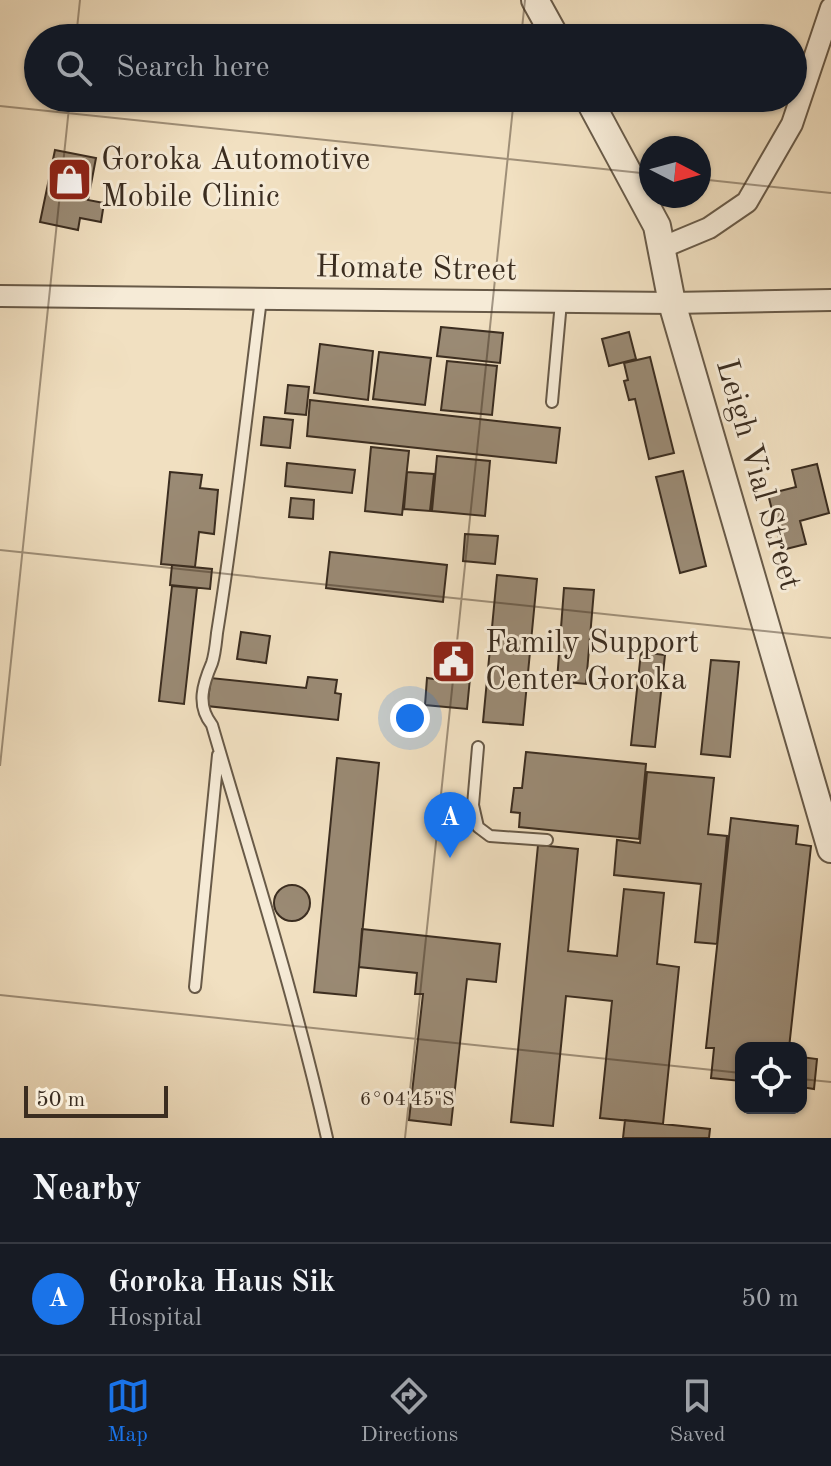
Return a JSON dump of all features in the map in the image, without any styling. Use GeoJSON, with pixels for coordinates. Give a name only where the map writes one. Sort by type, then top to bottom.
{"type":"FeatureCollection","features":[{"type":"Feature","properties":{"kind":"street"},"geometry":{"type":"LineString","coordinates":[[535,0],[548,24]]}},
{"type":"Feature","properties":{"kind":"street"},"geometry":{"type":"LineString","coordinates":[[807,79],[831,8]]}},
{"type":"Feature","properties":{"kind":"street","name":"Leigh Vial Street"},"geometry":{"type":"LineString","coordinates":[[596,112],[657,226],[672,303],[831,849]]}},
{"type":"Feature","properties":{"kind":"street"},"geometry":{"type":"LineString","coordinates":[[661,248],[709,228],[747,202],[796,112]]}},
{"type":"Feature","properties":{"kind":"street","name":"Homate Street"},"geometry":{"type":"LineString","coordinates":[[0,296],[672,303],[831,300]]}},
{"type":"Feature","properties":{"kind":"lane"},"geometry":{"type":"LineString","coordinates":[[261,299],[223,595],[213,661],[204,676],[203,715],[212,725],[312,1070],[327,1138]]}},
{"type":"Feature","properties":{"kind":"lane"},"geometry":{"type":"LineString","coordinates":[[552,402],[561,302]]}},
{"type":"Feature","properties":{"kind":"lane"},"geometry":{"type":"LineString","coordinates":[[478,747],[473,805],[478,827],[490,836],[547,840]]}},
{"type":"Feature","properties":{"kind":"lane"},"geometry":{"type":"LineString","coordinates":[[195,987],[219,750]]}},
{"type":"Feature","properties":{"kind":"building","name":"Goroka Automotive Mobile Clinic"},"geometry":{"type":"Polygon","coordinates":[[[55,150],[96,158],[88,200],[104,203],[101,222],[80,218],[78,230],[40,222],[55,150]]]}},
{"type":"Feature","properties":{"kind":"building"},"geometry":{"type":"Polygon","coordinates":[[[441,327],[503,333],[500,363],[437,356],[441,327]]]}},
{"type":"Feature","properties":{"kind":"building"},"geometry":{"type":"Polygon","coordinates":[[[629,332],[636,359],[609,366],[602,339],[629,332]]]}},
{"type":"Feature","properties":{"kind":"building"},"geometry":{"type":"Polygon","coordinates":[[[320,344],[373,351],[368,400],[314,393],[320,344]]]}},
{"type":"Feature","properties":{"kind":"building"},"geometry":{"type":"Polygon","coordinates":[[[379,352],[431,358],[425,405],[373,399],[379,352]]]}},
{"type":"Feature","properties":{"kind":"building"},"geometry":{"type":"Polygon","coordinates":[[[650,357],[674,453],[649,459],[635,399],[629,400],[624,381],[628,380],[624,363],[650,357]]]}},
{"type":"Feature","properties":{"kind":"building"},"geometry":{"type":"Polygon","coordinates":[[[447,361],[497,366],[492,415],[441,410],[447,361]]]}},
{"type":"Feature","properties":{"kind":"building"},"geometry":{"type":"Polygon","coordinates":[[[288,385],[309,387],[306,415],[285,413],[288,385]]]}},
{"type":"Feature","properties":{"kind":"building"},"geometry":{"type":"Polygon","coordinates":[[[310,400],[560,428],[556,463],[307,436],[310,400]]]}},
{"type":"Feature","properties":{"kind":"building"},"geometry":{"type":"Polygon","coordinates":[[[264,417],[293,420],[290,448],[261,445],[264,417]]]}},
{"type":"Feature","properties":{"kind":"building"},"geometry":{"type":"Polygon","coordinates":[[[371,447],[409,451],[402,515],[365,511],[371,447]]]}},
{"type":"Feature","properties":{"kind":"building"},"geometry":{"type":"Polygon","coordinates":[[[437,456],[490,461],[485,516],[432,511],[437,456]]]}},
{"type":"Feature","properties":{"kind":"building"},"geometry":{"type":"Polygon","coordinates":[[[287,463],[355,470],[352,493],[285,486],[287,463]]]}},
{"type":"Feature","properties":{"kind":"building"},"geometry":{"type":"Polygon","coordinates":[[[817,464],[829,513],[800,521],[806,544],[782,550],[768,494],[796,487],[792,470],[817,464]]]}},
{"type":"Feature","properties":{"kind":"building"},"geometry":{"type":"Polygon","coordinates":[[[683,471],[706,566],[680,573],[656,477],[683,471]]]}},
{"type":"Feature","properties":{"kind":"building"},"geometry":{"type":"Polygon","coordinates":[[[170,472],[202,475],[200,488],[218,490],[214,534],[199,532],[195,567],[161,564],[170,472]]]}},
{"type":"Feature","properties":{"kind":"building"},"geometry":{"type":"Polygon","coordinates":[[[407,472],[434,474],[430,511],[404,509],[407,472]]]}},
{"type":"Feature","properties":{"kind":"building"},"geometry":{"type":"Polygon","coordinates":[[[291,498],[314,500],[313,519],[289,517],[291,498]]]}},
{"type":"Feature","properties":{"kind":"building"},"geometry":{"type":"Polygon","coordinates":[[[465,534],[498,536],[495,564],[463,561],[465,534]]]}},
{"type":"Feature","properties":{"kind":"building"},"geometry":{"type":"Polygon","coordinates":[[[330,552],[447,565],[443,602],[326,588],[330,552]]]}},
{"type":"Feature","properties":{"kind":"building"},"geometry":{"type":"Polygon","coordinates":[[[172,565],[212,569],[210,589],[170,585],[172,565]]]}},
{"type":"Feature","properties":{"kind":"building"},"geometry":{"type":"Polygon","coordinates":[[[497,575],[537,579],[523,725],[483,722],[497,575]]]}},
{"type":"Feature","properties":{"kind":"building"},"geometry":{"type":"Polygon","coordinates":[[[172,586],[197,588],[184,704],[159,701],[172,586]]]}},
{"type":"Feature","properties":{"kind":"building"},"geometry":{"type":"Polygon","coordinates":[[[564,588],[594,590],[586,684],[557,681],[564,588]]]}},
{"type":"Feature","properties":{"kind":"building"},"geometry":{"type":"Polygon","coordinates":[[[241,632],[270,636],[266,663],[237,659],[241,632]]]}},
{"type":"Feature","properties":{"kind":"building","name":"Family Support Center Goroka"},"geometry":{"type":"Polygon","coordinates":[[[438,644],[473,647],[467,709],[425,705],[427,678],[434,679],[438,644]]]}},
{"type":"Feature","properties":{"kind":"building"},"geometry":{"type":"Polygon","coordinates":[[[641,652],[665,655],[655,747],[631,745],[641,652]]]}},
{"type":"Feature","properties":{"kind":"building"},"geometry":{"type":"Polygon","coordinates":[[[711,660],[739,662],[730,757],[701,754],[711,660]]]}},
{"type":"Feature","properties":{"kind":"building"},"geometry":{"type":"Polygon","coordinates":[[[308,677],[337,680],[335,693],[341,694],[338,720],[207,706],[211,678],[306,688],[308,677]]]}},
{"type":"Feature","properties":{"kind":"building"},"geometry":{"type":"Polygon","coordinates":[[[526,752],[646,764],[639,839],[519,827],[520,813],[511,812],[514,788],[522,788],[526,752]]]}},
{"type":"Feature","properties":{"kind":"building"},"geometry":{"type":"Polygon","coordinates":[[[337,758],[379,763],[356,996],[314,992],[337,758]]]}},
{"type":"Feature","properties":{"kind":"building"},"geometry":{"type":"Polygon","coordinates":[[[647,772],[714,778],[708,834],[727,836],[717,944],[695,942],[701,884],[614,875],[617,840],[640,843],[647,772]]]}},
{"type":"Feature","properties":{"kind":"building"},"geometry":{"type":"Polygon","coordinates":[[[731,818],[798,826],[796,844],[811,846],[790,1042],[735,1042],[735,1080],[711,1078],[714,1048],[706,1048],[731,818]]]}},
{"type":"Feature","properties":{"kind":"building"},"geometry":{"type":"Polygon","coordinates":[[[538,845],[578,849],[568,951],[617,956],[624,889],[664,893],[657,964],[679,967],[663,1124],[600,1118],[612,1001],[566,996],[553,1126],[511,1122],[538,845]]]}},
{"type":"Feature","properties":{"kind":"building"},"geometry":{"type":"Polygon","coordinates":[[[292,885],[305,890],[310,903],[305,916],[292,921],[279,916],[274,903],[279,890],[292,885]]]}},
{"type":"Feature","properties":{"kind":"building"},"geometry":{"type":"Polygon","coordinates":[[[362,929],[500,944],[496,982],[467,979],[451,1125],[409,1120],[423,994],[415,994],[417,973],[359,967],[362,929]]]}},
{"type":"Feature","properties":{"kind":"building"},"geometry":{"type":"Polygon","coordinates":[[[807,1058],[817,1059],[814,1089],[807,1088],[807,1058]]]}},
{"type":"Feature","properties":{"kind":"building"},"geometry":{"type":"Polygon","coordinates":[[[625,1120],[710,1129],[709,1138],[623,1138],[625,1120]]]}},
{"type":"Feature","properties":{"kind":"place","name":"Goroka Automotive Mobile Clinic"},"geometry":{"type":"Point","coordinates":[70,179]}},
{"type":"Feature","properties":{"kind":"place","name":"Family Support Center Goroka"},"geometry":{"type":"Point","coordinates":[454,662]}},
{"type":"Feature","properties":{"kind":"place","name":"Goroka Haus Sik"},"geometry":{"type":"Point","coordinates":[450,858]}}]}
